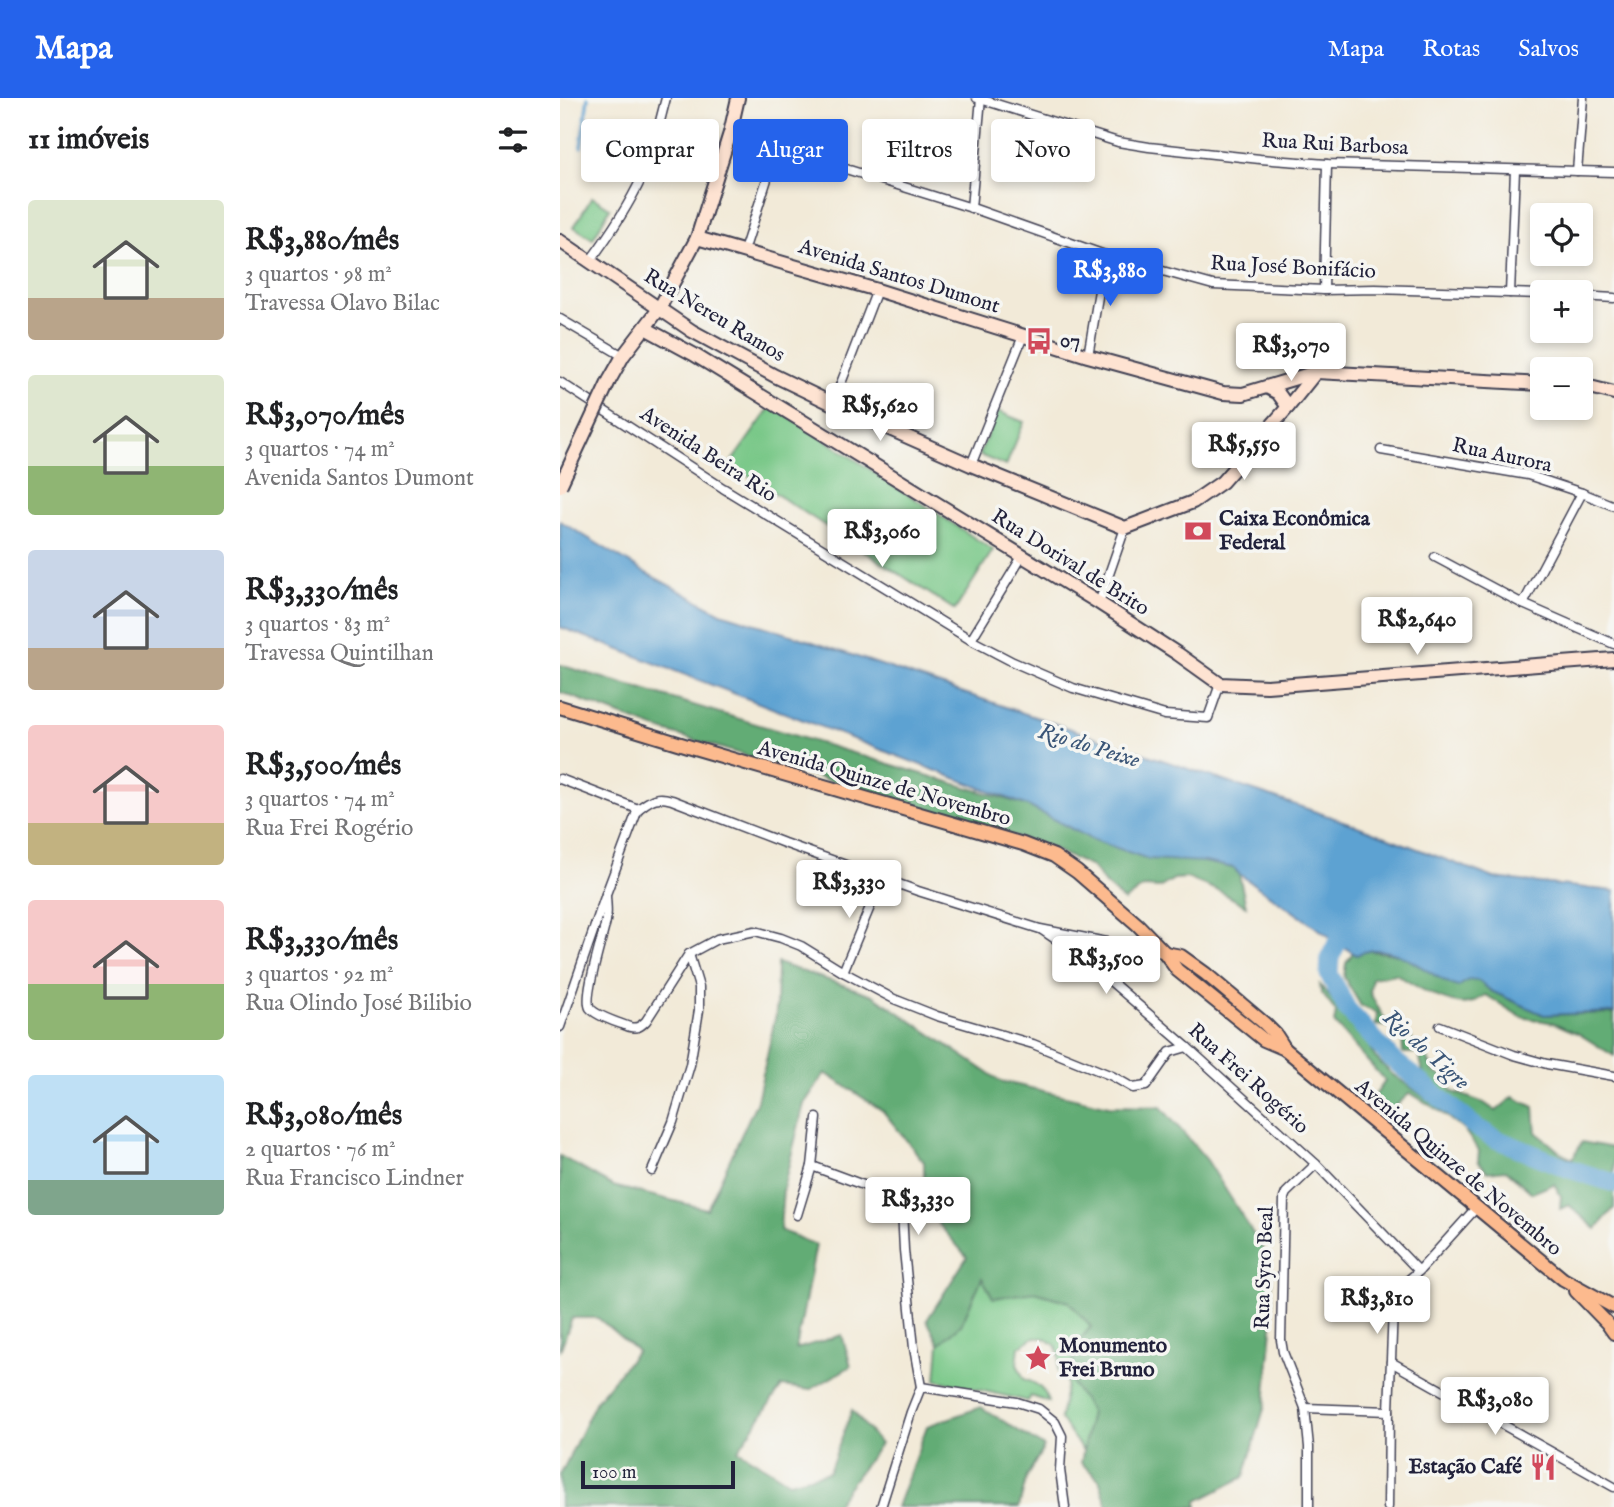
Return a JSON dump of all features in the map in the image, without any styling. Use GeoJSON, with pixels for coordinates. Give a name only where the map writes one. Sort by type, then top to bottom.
{"type":"FeatureCollection","features":[{"type":"Feature","properties":{"kind":"main road","name":"Avenida Quinze de Novembro"},"geometry":{"type":"LineString","coordinates":[[560,706],[1023,844],[1054,856],[1104,894],[1165,953],[1177,970],[1265,1040],[1285,1049],[1563,1279],[1614,1307]]}},
{"type":"Feature","properties":{"kind":"main road","name":"Avenida Quinze de Novembro"},"geometry":{"type":"LineString","coordinates":[[1165,953],[1181,956],[1206,974],[1264,1023],[1285,1049]]}},
{"type":"Feature","properties":{"kind":"main road"},"geometry":{"type":"LineString","coordinates":[[1203,990],[1206,974]]}},
{"type":"Feature","properties":{"kind":"main road"},"geometry":{"type":"LineString","coordinates":[[1230,1012],[1244,1006]]}},
{"type":"Feature","properties":{"kind":"main road"},"geometry":{"type":"LineString","coordinates":[[1563,1279],[1612,1326]]}},
{"type":"Feature","properties":{"kind":"street"},"geometry":{"type":"LineString","coordinates":[[590,261],[618,222],[643,176],[666,98]]}},
{"type":"Feature","properties":{"kind":"street"},"geometry":{"type":"LineString","coordinates":[[560,486],[609,381],[659,309],[696,238],[730,133],[738,98]]}},
{"type":"Feature","properties":{"kind":"street"},"geometry":{"type":"LineString","coordinates":[[971,208],[980,98]]}},
{"type":"Feature","properties":{"kind":"street","name":"Rua Rui Barbosa"},"geometry":{"type":"LineString","coordinates":[[980,98],[1118,142],[1149,147],[1327,164],[1614,172]]}},
{"type":"Feature","properties":{"kind":"street"},"geometry":{"type":"LineString","coordinates":[[1577,171],[1583,98]]}},
{"type":"Feature","properties":{"kind":"street"},"geometry":{"type":"LineString","coordinates":[[1325,290],[1327,164]]}},
{"type":"Feature","properties":{"kind":"street","name":"Rua José Bonifácio"},"geometry":{"type":"LineString","coordinates":[[848,170],[971,208],[1105,255],[1213,285],[1530,294]]}},
{"type":"Feature","properties":{"kind":"street"},"geometry":{"type":"LineString","coordinates":[[1510,293],[1515,170]]}},
{"type":"Feature","properties":{"kind":"street"},"geometry":{"type":"LineString","coordinates":[[744,251],[766,182]]}},
{"type":"Feature","properties":{"kind":"street","name":"Avenida Santos Dumont"},"geometry":{"type":"LineString","coordinates":[[696,238],[877,290],[1088,356],[1223,393],[1242,394],[1316,372],[1530,383]]}},
{"type":"Feature","properties":{"kind":"street","name":"Rua Nereu Ramos"},"geometry":{"type":"LineString","coordinates":[[560,241],[659,309],[775,376],[971,465],[1125,528]]}},
{"type":"Feature","properties":{"kind":"street"},"geometry":{"type":"LineString","coordinates":[[1088,356],[1105,255]]}},
{"type":"Feature","properties":{"kind":"street"},"geometry":{"type":"LineString","coordinates":[[833,404],[877,290]]}},
{"type":"Feature","properties":{"kind":"street"},"geometry":{"type":"LineString","coordinates":[[1593,297],[1614,298]]}},
{"type":"Feature","properties":{"kind":"street"},"geometry":{"type":"LineString","coordinates":[[560,319],[624,356]]}},
{"type":"Feature","properties":{"kind":"street","name":"Rua Dorival de Brito"},"geometry":{"type":"LineString","coordinates":[[645,328],[693,354],[1023,555],[1220,684]]}},
{"type":"Feature","properties":{"kind":"street"},"geometry":{"type":"LineString","coordinates":[[971,465],[1023,336]]}},
{"type":"Feature","properties":{"kind":"street"},"geometry":{"type":"LineString","coordinates":[[1099,603],[1125,528],[1193,502],[1223,482],[1316,372]]}},
{"type":"Feature","properties":{"kind":"street","name":"Avenida Beira Rio"},"geometry":{"type":"LineString","coordinates":[[560,382],[723,488],[971,640],[1013,662],[1073,688],[1165,715],[1208,718],[1220,684]]}},
{"type":"Feature","properties":{"kind":"street"},"geometry":{"type":"LineString","coordinates":[[1267,387],[1278,393],[1288,407]]}},
{"type":"Feature","properties":{"kind":"street"},"geometry":{"type":"LineString","coordinates":[[1593,388],[1614,393]]}},
{"type":"Feature","properties":{"kind":"street","name":"Rua Aurora"},"geometry":{"type":"LineString","coordinates":[[1381,450],[1528,475],[1614,506]]}},
{"type":"Feature","properties":{"kind":"street"},"geometry":{"type":"LineString","coordinates":[[1523,604],[1582,493]]}},
{"type":"Feature","properties":{"kind":"street"},"geometry":{"type":"LineString","coordinates":[[971,640],[1023,555]]}},
{"type":"Feature","properties":{"kind":"street"},"geometry":{"type":"LineString","coordinates":[[1435,557],[1523,604],[1614,644]]}},
{"type":"Feature","properties":{"kind":"street"},"geometry":{"type":"LineString","coordinates":[[1220,684],[1267,686],[1614,659]]}},
{"type":"Feature","properties":{"kind":"street"},"geometry":{"type":"LineString","coordinates":[[560,779],[638,809],[560,1027]]}},
{"type":"Feature","properties":{"kind":"street","name":"Rua Frei Rogério"},"geometry":{"type":"LineString","coordinates":[[638,809],[652,799],[662,797],[882,878],[1040,929],[1165,953]]}},
{"type":"Feature","properties":{"kind":"street"},"geometry":{"type":"LineString","coordinates":[[843,972],[882,878]]}},
{"type":"Feature","properties":{"kind":"street"},"geometry":{"type":"LineString","coordinates":[[606,894],[607,919],[587,1002],[596,1013],[629,1027],[641,1026],[646,1021],[689,954],[717,939],[755,931],[781,937],[801,946],[894,999],[937,1016],[1033,1044],[1112,1076],[1133,1088],[1146,1086],[1170,1052],[1186,1046]]}},
{"type":"Feature","properties":{"kind":"street","name":"Rua Frei Rogério"},"geometry":{"type":"LineString","coordinates":[[1040,929],[1086,960],[1186,1046],[1316,1164],[1419,1271]]}},
{"type":"Feature","properties":{"kind":"street"},"geometry":{"type":"LineString","coordinates":[[652,1171],[673,1122],[690,1065],[699,1010],[699,987],[689,954]]}},
{"type":"Feature","properties":{"kind":"street"},"geometry":{"type":"LineString","coordinates":[[1440,1026],[1525,1058],[1614,1076]]}},
{"type":"Feature","properties":{"kind":"street"},"geometry":{"type":"LineString","coordinates":[[797,1215],[812,1166],[817,1118]]}},
{"type":"Feature","properties":{"kind":"street","name":"Rua Syro Beal"},"geometry":{"type":"LineString","coordinates":[[1309,1507],[1309,1447],[1305,1408],[1283,1352],[1281,1340],[1283,1198],[1316,1164]]}},
{"type":"Feature","properties":{"kind":"street"},"geometry":{"type":"LineString","coordinates":[[812,1166],[893,1196],[902,1209],[914,1348],[921,1387],[881,1507]]}},
{"type":"Feature","properties":{"kind":"street"},"geometry":{"type":"LineString","coordinates":[[1388,1507],[1389,1411],[1393,1308],[1396,1296],[1400,1287],[1419,1271],[1476,1208]]}},
{"type":"Feature","properties":{"kind":"street"},"geometry":{"type":"LineString","coordinates":[[1391,1362],[1614,1487]]}},
{"type":"Feature","properties":{"kind":"street"},"geometry":{"type":"LineString","coordinates":[[921,1387],[1017,1402],[1039,1409],[1055,1422],[1062,1436],[1060,1470],[1065,1507]]}},
{"type":"Feature","properties":{"kind":"street"},"geometry":{"type":"LineString","coordinates":[[1305,1408],[1389,1411]]}},
{"type":"Feature","properties":{"kind":"green space"},"geometry":{"type":"Polygon","coordinates":[[[592,197],[610,208],[593,239],[574,227],[592,197]]]}},
{"type":"Feature","properties":{"kind":"green space"},"geometry":{"type":"Polygon","coordinates":[[[772,405],[993,550],[955,610],[730,464],[772,405]]]}},
{"type":"Feature","properties":{"kind":"green space"},"geometry":{"type":"Polygon","coordinates":[[[997,411],[1024,422],[1006,466],[979,455],[997,411]]]}},
{"type":"Feature","properties":{"kind":"green space"},"geometry":{"type":"Polygon","coordinates":[[[560,665],[1029,806],[1091,839],[1234,868],[1239,874],[1246,906],[1187,878],[1174,879],[1159,888],[1143,887],[1124,901],[1105,884],[1092,867],[1048,847],[654,728],[560,692],[560,665]]]}},
{"type":"Feature","properties":{"kind":"green space"},"geometry":{"type":"Polygon","coordinates":[[[1355,949],[1402,955],[1479,981],[1491,991],[1544,1015],[1614,1013],[1614,1056],[1579,1034],[1554,1023],[1521,1017],[1486,995],[1470,1003],[1452,1002],[1396,974],[1372,978],[1370,993],[1385,1020],[1410,1035],[1413,1043],[1424,1049],[1433,1071],[1451,1081],[1451,1091],[1484,1103],[1496,1111],[1513,1097],[1534,1107],[1536,1132],[1572,1159],[1582,1142],[1614,1148],[1614,1180],[1542,1157],[1511,1141],[1434,1090],[1423,1073],[1419,1053],[1403,1053],[1402,1034],[1387,1026],[1376,1025],[1377,1013],[1361,1006],[1344,977],[1346,963],[1355,949]]]}},
{"type":"Feature","properties":{"kind":"green space"},"geometry":{"type":"Polygon","coordinates":[[[777,963],[873,995],[1000,1081],[1109,1106],[1161,1107],[1207,1160],[1271,1262],[1273,1317],[1265,1405],[1244,1477],[1197,1501],[1197,1507],[1108,1507],[1099,1479],[1081,1463],[1091,1412],[1071,1382],[1075,1345],[1091,1327],[1069,1302],[1035,1292],[993,1298],[982,1278],[961,1325],[939,1344],[927,1320],[967,1257],[924,1207],[924,1162],[883,1111],[825,1073],[804,1104],[783,1189],[780,1230],[816,1245],[796,1349],[842,1335],[851,1366],[810,1390],[782,1386],[738,1450],[789,1482],[829,1472],[852,1410],[880,1444],[835,1505],[829,1507],[560,1507],[560,1476],[596,1401],[637,1351],[598,1318],[572,1318],[560,1351],[560,1156],[613,1186],[707,1209],[757,1101],[776,1014],[777,963]]]}},
{"type":"Feature","properties":{"kind":"green space"},"geometry":{"type":"Polygon","coordinates":[[[1320,985],[1340,1011],[1349,1018],[1375,1057],[1392,1074],[1495,1144],[1517,1155],[1614,1189],[1614,1208],[1596,1229],[1569,1205],[1560,1209],[1561,1196],[1554,1184],[1532,1193],[1506,1170],[1488,1172],[1478,1161],[1479,1151],[1465,1131],[1410,1093],[1386,1115],[1371,1101],[1385,1081],[1334,1023],[1336,1012],[1321,992],[1320,985]]]}},
{"type":"Feature","properties":{"kind":"green space"},"geometry":{"type":"Polygon","coordinates":[[[982,1277],[994,1297],[1035,1292],[1070,1302],[1091,1327],[1091,1412],[1083,1451],[1060,1419],[1067,1383],[1058,1371],[1059,1355],[1056,1346],[1045,1338],[1033,1338],[1019,1347],[1017,1364],[1024,1379],[1040,1387],[1048,1402],[1031,1396],[1028,1401],[936,1380],[939,1344],[961,1325],[982,1277]]]}},
{"type":"Feature","properties":{"kind":"green space"},"geometry":{"type":"Polygon","coordinates":[[[981,1407],[1044,1447],[1027,1476],[1019,1507],[897,1507],[927,1426],[981,1407]]]}},
{"type":"Feature","properties":{"kind":"water","name":"Rio do Peixe"},"geometry":{"type":"Polygon","coordinates":[[[560,521],[646,573],[721,613],[1352,824],[1494,878],[1614,891],[1614,1012],[1544,1015],[1491,991],[1479,981],[1468,980],[1458,987],[1448,983],[1399,955],[1372,950],[1356,955],[1234,868],[1205,862],[1148,859],[1091,839],[1028,806],[560,627],[560,521]]]}},
{"type":"Feature","properties":{"kind":"waterway"},"geometry":{"type":"LineString","coordinates":[[585,119],[588,98]]}},
{"type":"Feature","properties":{"kind":"waterway","name":"Rio do Tigre"},"geometry":{"type":"LineString","coordinates":[[1349,920],[1330,957],[1329,974],[1347,1009],[1391,1058],[1477,1128],[1496,1139],[1570,1169],[1614,1183]]}},
{"type":"Feature","properties":{"kind":"place","name":"07"},"geometry":{"type":"Point","coordinates":[1039,341]}},
{"type":"Feature","properties":{"kind":"place","name":"Caixa Econômica Federal"},"geometry":{"type":"Point","coordinates":[1198,531]}},
{"type":"Feature","properties":{"kind":"place","name":"Monumento Frei Bruno"},"geometry":{"type":"Point","coordinates":[1038,1358]}},
{"type":"Feature","properties":{"kind":"place","name":"Estação Café"},"geometry":{"type":"Point","coordinates":[1543,1467]}}]}
